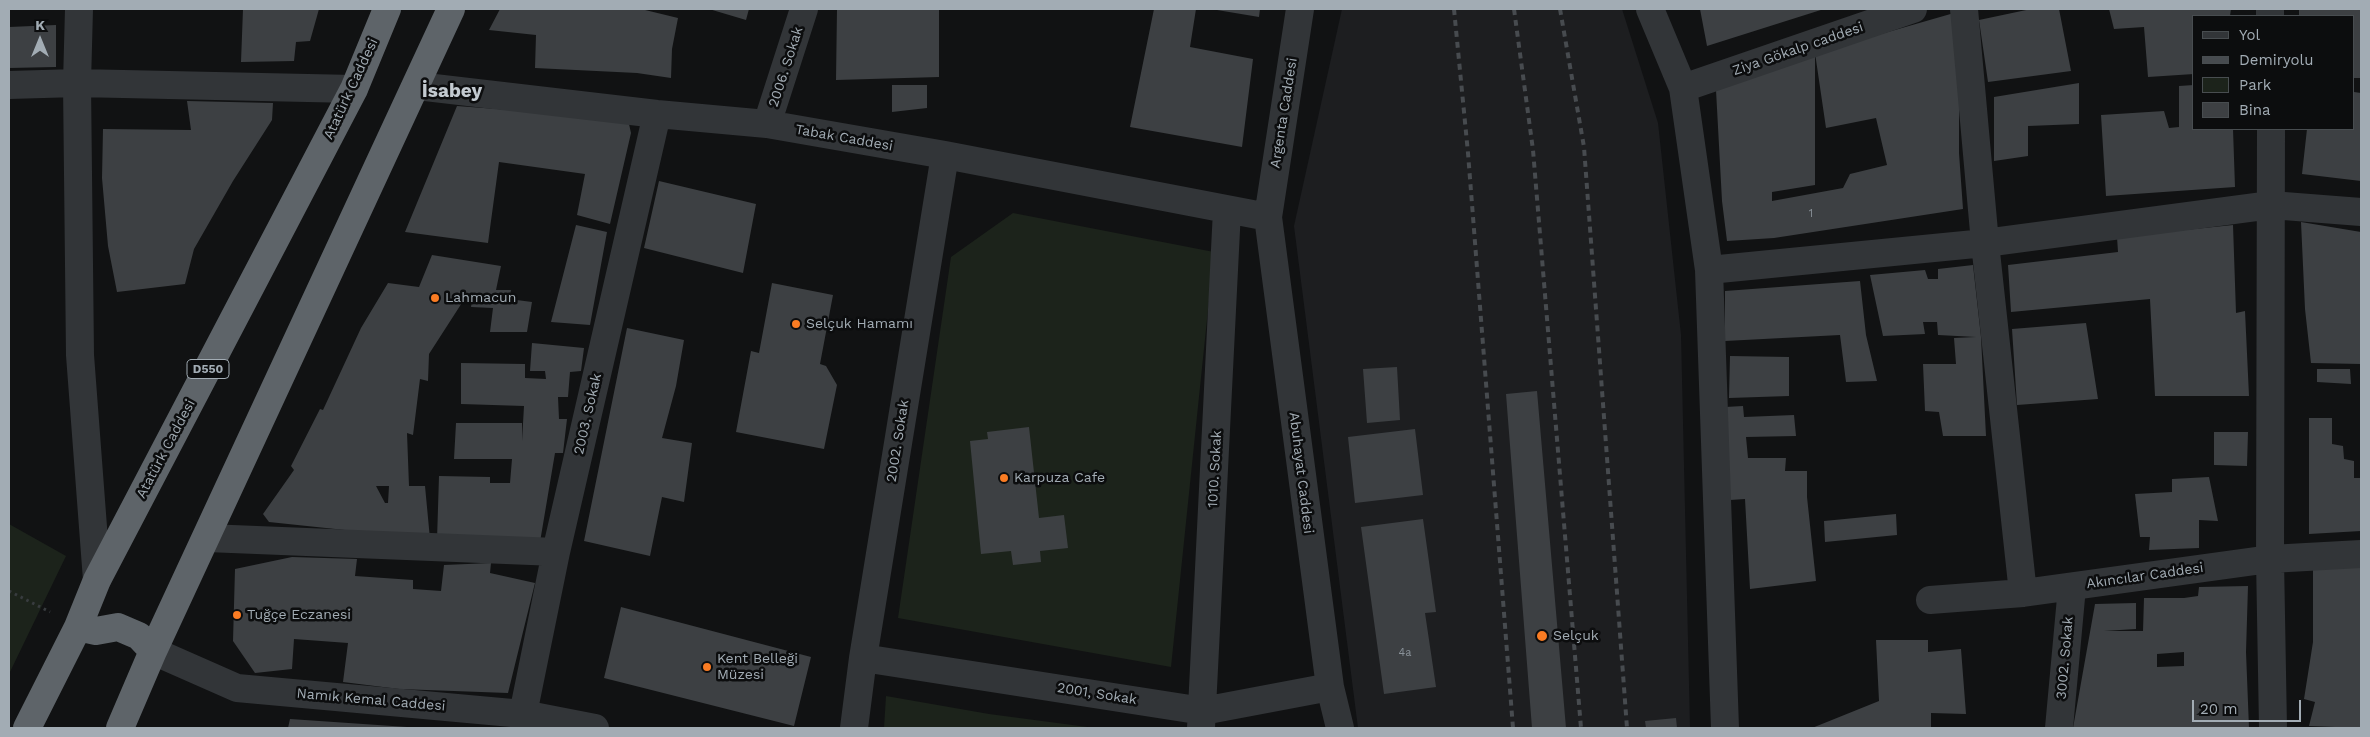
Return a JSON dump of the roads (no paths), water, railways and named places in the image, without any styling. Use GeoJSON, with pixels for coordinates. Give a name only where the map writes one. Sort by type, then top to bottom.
{"type":"FeatureCollection","features":[{"type":"Feature","properties":{"kind":"highway","name":"Atatürk Caddesi"},"geometry":{"type":"LineString","coordinates":[[27,728],[78,626],[97,580],[354,90],[387,9]]}},
{"type":"Feature","properties":{"kind":"highway"},"geometry":{"type":"LineString","coordinates":[[120,728],[153,651],[417,86],[451,9]]}},
{"type":"Feature","properties":{"kind":"highway"},"geometry":{"type":"LineString","coordinates":[[78,626],[96,631],[118,627],[140,636],[153,651]]}},
{"type":"Feature","properties":{"kind":"street"},"geometry":{"type":"LineString","coordinates":[[79,9],[77,83],[80,355],[97,580]]}},
{"type":"Feature","properties":{"kind":"street","name":"2006. Sokak"},"geometry":{"type":"LineString","coordinates":[[767,124],[804,9]]}},
{"type":"Feature","properties":{"kind":"street","name":"Argenta Caddesi"},"geometry":{"type":"LineString","coordinates":[[1268,217],[1300,9]]}},
{"type":"Feature","properties":{"kind":"street"},"geometry":{"type":"LineString","coordinates":[[1650,9],[1683,88],[1709,270],[1725,728]]}},
{"type":"Feature","properties":{"kind":"street","name":"Ziya Gökalp caddesi"},"geometry":{"type":"LineString","coordinates":[[1683,88],[1912,9]]}},
{"type":"Feature","properties":{"kind":"street"},"geometry":{"type":"LineString","coordinates":[[1964,9],[1985,243],[2022,594]]}},
{"type":"Feature","properties":{"kind":"street"},"geometry":{"type":"LineString","coordinates":[[9,85],[77,83],[354,90]]}},
{"type":"Feature","properties":{"kind":"street","name":"Tabak Caddesi"},"geometry":{"type":"LineString","coordinates":[[417,86],[657,114],[767,124],[945,155],[1268,217]]}},
{"type":"Feature","properties":{"kind":"street","name":"2003. Sokak"},"geometry":{"type":"LineString","coordinates":[[523,714],[556,552],[657,114]]}},
{"type":"Feature","properties":{"kind":"street"},"geometry":{"type":"LineString","coordinates":[[2271,130],[2270,559],[2273,728]]}},
{"type":"Feature","properties":{"kind":"street","name":"2002. Sokak"},"geometry":{"type":"LineString","coordinates":[[854,728],[863,658],[945,155]]}},
{"type":"Feature","properties":{"kind":"street"},"geometry":{"type":"LineString","coordinates":[[1709,270],[1985,243],[2271,205],[2361,212]]}},
{"type":"Feature","properties":{"kind":"street","name":"1010. Sokak"},"geometry":{"type":"LineString","coordinates":[[1202,720],[1227,210]]}},
{"type":"Feature","properties":{"kind":"street","name":"Abuhayat Caddesi"},"geometry":{"type":"LineString","coordinates":[[1268,217],[1330,687],[1340,728]]}},
{"type":"Feature","properties":{"kind":"street"},"geometry":{"type":"LineString","coordinates":[[207,538],[556,552]]}},
{"type":"Feature","properties":{"kind":"street","name":"Akıncılar Caddesi"},"geometry":{"type":"LineString","coordinates":[[1930,600],[2022,594],[2270,559],[2361,554]]}},
{"type":"Feature","properties":{"kind":"street","name":"3002. Sokak"},"geometry":{"type":"LineString","coordinates":[[2059,728],[2072,587]]}},
{"type":"Feature","properties":{"kind":"street","name":"Namık Kemal Caddesi"},"geometry":{"type":"LineString","coordinates":[[153,651],[237,688],[523,714],[595,728]]}},
{"type":"Feature","properties":{"kind":"street","name":"2001, Sokak"},"geometry":{"type":"LineString","coordinates":[[863,658],[1202,720],[1330,687]]}},
{"type":"Feature","properties":{"kind":"street"},"geometry":{"type":"LineString","coordinates":[[9,726],[15,728]]}},
{"type":"Feature","properties":{"kind":"railway"},"geometry":{"type":"LineString","coordinates":[[1454,9],[1468,153],[1513,728]]}},
{"type":"Feature","properties":{"kind":"railway"},"geometry":{"type":"LineString","coordinates":[[1514,9],[1533,150],[1581,728]]}},
{"type":"Feature","properties":{"kind":"railway"},"geometry":{"type":"LineString","coordinates":[[1560,9],[1584,147],[1627,728]]}},
{"type":"Feature","properties":{"kind":"place","name":"Lahmacun"},"geometry":{"type":"Point","coordinates":[435,298]}},
{"type":"Feature","properties":{"kind":"place","name":"Selçuk Hamamı"},"geometry":{"type":"Point","coordinates":[796,324]}},
{"type":"Feature","properties":{"kind":"place","name":"Karpuza Cafe"},"geometry":{"type":"Point","coordinates":[1004,478]}},
{"type":"Feature","properties":{"kind":"place","name":"Tuğçe Eczanesi"},"geometry":{"type":"Point","coordinates":[237,615]}},
{"type":"Feature","properties":{"kind":"place","name":"Selçuk"},"geometry":{"type":"Point","coordinates":[1542,636]}},
{"type":"Feature","properties":{"kind":"place","name":"Kent Belleği Müzesi"},"geometry":{"type":"Point","coordinates":[707,667]}},
{"type":"Feature","properties":{"kind":"district","name":"İsabey"},"geometry":{"type":"Point","coordinates":[452,91]}}]}
